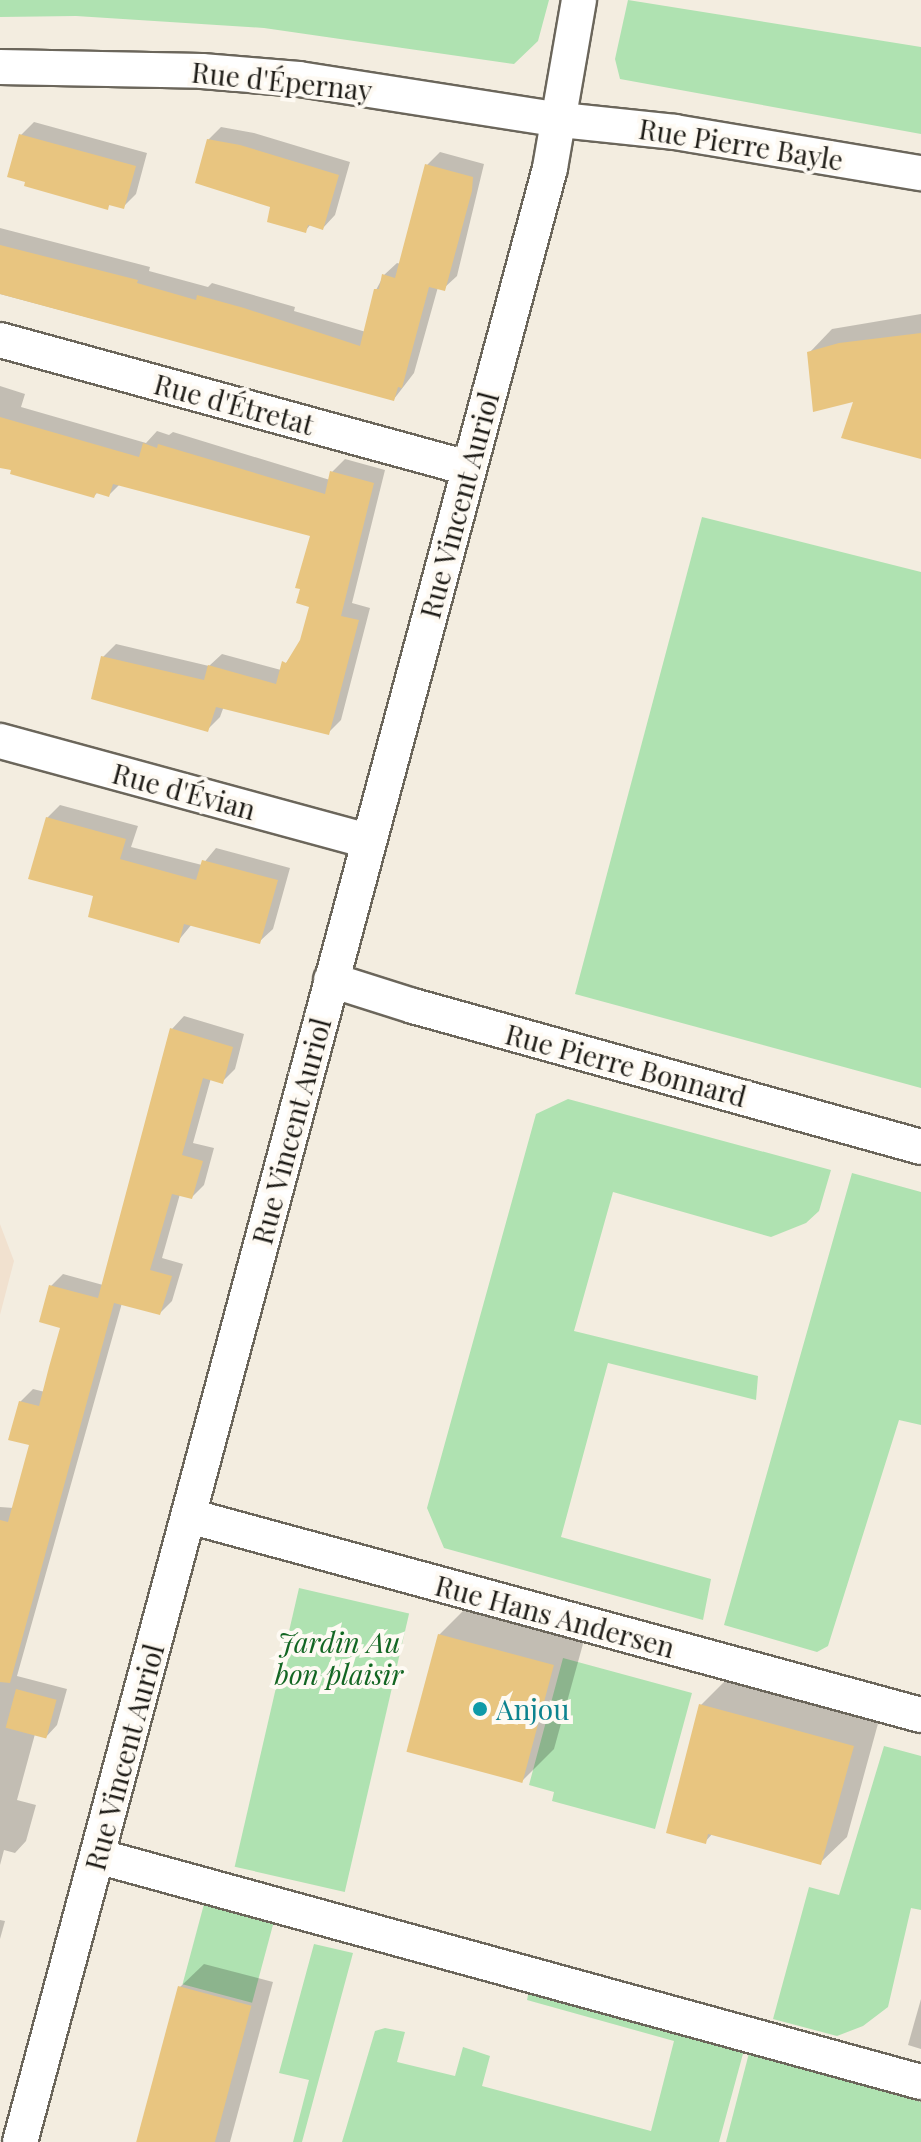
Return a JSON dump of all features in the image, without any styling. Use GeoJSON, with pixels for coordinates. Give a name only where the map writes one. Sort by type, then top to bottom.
{"type":"FeatureCollection","features":[{"type":"Feature","properties":{"kind":"street","name":"Rue Vincent Auriol"},"geometry":{"type":"LineString","coordinates":[[20,2142],[561,120],[579,0]]}},
{"type":"Feature","properties":{"kind":"street","name":"Rue d'Épernay"},"geometry":{"type":"LineString","coordinates":[[0,67],[202,71],[299,79],[561,120]]}},
{"type":"Feature","properties":{"kind":"street","name":"Rue Pierre Bayle"},"geometry":{"type":"LineString","coordinates":[[561,120],[675,132],[921,173]]}},
{"type":"Feature","properties":{"kind":"street","name":"Rue d'Étretat"},"geometry":{"type":"LineString","coordinates":[[0,340],[469,468]]}},
{"type":"Feature","properties":{"kind":"street","name":"Rue d'Évian"},"geometry":{"type":"LineString","coordinates":[[0,741],[368,841]]}},
{"type":"Feature","properties":{"kind":"street","name":"Rue Pierre Bonnard"},"geometry":{"type":"LineString","coordinates":[[331,980],[413,1006],[921,1147]]}},
{"type":"Feature","properties":{"kind":"street","name":"Rue Hans Andersen"},"geometry":{"type":"LineString","coordinates":[[189,1516],[921,1715]]}},
{"type":"Feature","properties":{"kind":"street"},"geometry":{"type":"LineString","coordinates":[[97,1856],[921,2082]]}},
{"type":"Feature","properties":{"kind":"shaded area"},"geometry":{"type":"Polygon","coordinates":[[[0,1224],[14,1261],[0,1315],[0,1224]]]}},
{"type":"Feature","properties":{"kind":"green space"},"geometry":{"type":"Polygon","coordinates":[[[0,0],[549,0],[538,41],[514,64],[264,28],[76,16],[0,17],[0,0]]]}},
{"type":"Feature","properties":{"kind":"green space"},"geometry":{"type":"Polygon","coordinates":[[[628,0],[921,47],[921,134],[620,79],[615,59],[628,0]]]}},
{"type":"Feature","properties":{"kind":"green space"},"geometry":{"type":"Polygon","coordinates":[[[702,517],[921,572],[921,1088],[575,994],[702,517]]]}},
{"type":"Feature","properties":{"kind":"green space"},"geometry":{"type":"Polygon","coordinates":[[[568,1099],[831,1170],[819,1211],[806,1223],[771,1237],[613,1192],[574,1331],[758,1376],[756,1400],[608,1363],[561,1537],[711,1579],[703,1620],[444,1548],[427,1508],[536,1114],[568,1099]]]}},
{"type":"Feature","properties":{"kind":"green space"},"geometry":{"type":"Polygon","coordinates":[[[852,1173],[921,1192],[921,1425],[899,1420],[828,1646],[817,1652],[724,1625],[852,1173]]]}},
{"type":"Feature","properties":{"kind":"green space","name":"Jardin Au bon plaisir"},"geometry":{"type":"Polygon","coordinates":[[[299,1588],[409,1613],[345,1892],[235,1867],[299,1588]]]}},
{"type":"Feature","properties":{"kind":"green space"},"geometry":{"type":"Polygon","coordinates":[[[563,1658],[692,1693],[655,1829],[552,1801],[554,1792],[529,1785],[563,1658]]]}},
{"type":"Feature","properties":{"kind":"green space"},"geometry":{"type":"Polygon","coordinates":[[[884,1746],[921,1756],[921,1910],[911,1908],[888,2007],[863,2026],[837,2036],[773,2019],[809,1887],[839,1895],[884,1746]]]}},
{"type":"Feature","properties":{"kind":"green space"},"geometry":{"type":"Polygon","coordinates":[[[204,1904],[274,1923],[252,2003],[183,1984],[204,1904]]]}},
{"type":"Feature","properties":{"kind":"green space"},"geometry":{"type":"Polygon","coordinates":[[[314,1944],[353,1953],[302,2142],[293,2142],[309,2080],[279,2073],[314,1944]]]}},
{"type":"Feature","properties":{"kind":"green space"},"geometry":{"type":"Polygon","coordinates":[[[529,1990],[744,2050],[719,2142],[342,2142],[375,2031],[385,2028],[405,2032],[397,2062],[455,2076],[463,2047],[490,2056],[482,2086],[651,2131],[674,2041],[527,2000],[529,1990]]]}},
{"type":"Feature","properties":{"kind":"green space"},"geometry":{"type":"Polygon","coordinates":[[[749,2053],[921,2102],[921,2142],[726,2142],[749,2053]]]}},
{"type":"Feature","properties":{"kind":"building"},"geometry":{"type":"Polygon","coordinates":[[[19,134],[136,166],[124,209],[109,205],[108,210],[24,186],[25,182],[7,177],[19,134]]]}},
{"type":"Feature","properties":{"kind":"building"},"geometry":{"type":"Polygon","coordinates":[[[207,139],[240,145],[339,175],[323,230],[308,225],[306,233],[267,222],[270,207],[195,183],[207,139]]]}},
{"type":"Feature","properties":{"kind":"building"},"geometry":{"type":"Polygon","coordinates":[[[425,164],[473,177],[472,191],[445,291],[429,287],[402,388],[398,387],[394,401],[0,294],[0,245],[138,280],[137,283],[196,300],[197,295],[244,308],[360,346],[374,289],[379,289],[382,274],[395,278],[425,164]]]}},
{"type":"Feature","properties":{"kind":"building"},"geometry":{"type":"Polygon","coordinates":[[[921,333],[921,459],[841,438],[853,402],[813,412],[807,352],[839,343],[921,333]]]}},
{"type":"Feature","properties":{"kind":"building"},"geometry":{"type":"Polygon","coordinates":[[[0,417],[139,457],[143,443],[157,448],[158,444],[325,494],[330,471],[374,483],[341,616],[359,620],[329,735],[216,707],[208,732],[91,699],[101,656],[204,680],[208,665],[276,684],[282,661],[286,663],[300,640],[309,607],[296,603],[300,589],[295,588],[310,536],[113,484],[109,497],[96,493],[94,498],[10,474],[11,470],[0,468],[0,417]]]}},
{"type":"Feature","properties":{"kind":"building"},"geometry":{"type":"Polygon","coordinates":[[[46,817],[126,839],[120,859],[196,880],[202,860],[278,880],[260,944],[184,924],[179,943],[88,917],[93,896],[28,879],[46,817]]]}},
{"type":"Feature","properties":{"kind":"building"},"geometry":{"type":"Polygon","coordinates":[[[170,1028],[233,1047],[223,1084],[203,1078],[182,1155],[203,1161],[192,1199],[172,1194],[150,1270],[172,1276],[160,1315],[114,1303],[10,1683],[0,1682],[0,1520],[8,1522],[29,1445],[8,1440],[19,1401],[39,1406],[60,1328],[39,1322],[49,1285],[98,1298],[170,1028]]]}},
{"type":"Feature","properties":{"kind":"building","name":"Anjou"},"geometry":{"type":"Polygon","coordinates":[[[438,1634],[554,1665],[522,1783],[406,1752],[438,1634]]]}},
{"type":"Feature","properties":{"kind":"building"},"geometry":{"type":"Polygon","coordinates":[[[16,1689],[57,1700],[46,1739],[6,1728],[16,1689]]]}},
{"type":"Feature","properties":{"kind":"building"},"geometry":{"type":"Polygon","coordinates":[[[699,1704],[854,1746],[821,1865],[708,1834],[706,1844],[666,1833],[699,1704]]]}},
{"type":"Feature","properties":{"kind":"building"},"geometry":{"type":"Polygon","coordinates":[[[178,1986],[251,2006],[215,2142],[136,2142],[178,1986]]]}},
{"type":"Feature","properties":{"kind":"place","name":"Anjou"},"geometry":{"type":"Point","coordinates":[480,1709]}}]}
